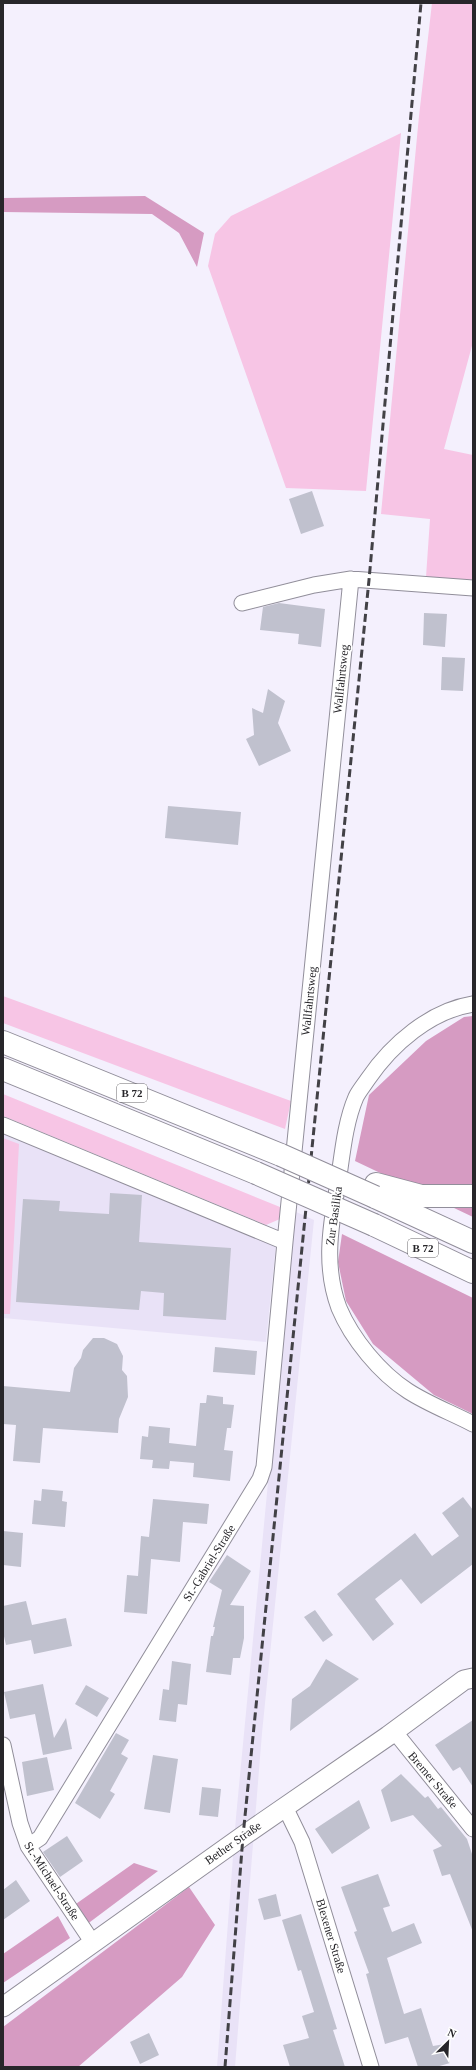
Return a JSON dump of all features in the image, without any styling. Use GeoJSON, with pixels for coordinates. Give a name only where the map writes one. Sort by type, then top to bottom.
{"type":"FeatureCollection","features":[{"type":"Feature","properties":{"kind":"highway","name":"B 72"},"geometry":{"type":"LineString","coordinates":[[3,1042],[281,1155],[376,1190],[473,1242]]}},
{"type":"Feature","properties":{"kind":"highway","name":"B 72"},"geometry":{"type":"LineString","coordinates":[[3,1068],[256,1173],[374,1225],[473,1272]]}},
{"type":"Feature","properties":{"kind":"highway","name":"B 72"},"geometry":{"type":"LineString","coordinates":[[376,1190],[420,1196],[473,1196]]}},
{"type":"Feature","properties":{"kind":"street"},"geometry":{"type":"LineString","coordinates":[[242,603],[314,585],[351,579],[473,588]]}},
{"type":"Feature","properties":{"kind":"street","name":"Wallfahrtsweg"},"geometry":{"type":"LineString","coordinates":[[285,1242],[351,579]]}},
{"type":"Feature","properties":{"kind":"street","name":"Zur Basilika"},"geometry":{"type":"LineString","coordinates":[[473,1004],[460,1006],[434,1018],[400,1041],[379,1063],[356,1097],[347,1131],[331,1226],[328,1254],[332,1284],[340,1308],[350,1329],[379,1366],[409,1392],[473,1424]]}},
{"type":"Feature","properties":{"kind":"street"},"geometry":{"type":"LineString","coordinates":[[3,1125],[285,1242]]}},
{"type":"Feature","properties":{"kind":"street","name":"St.-Gabriel-Straße"},"geometry":{"type":"LineString","coordinates":[[28,1846],[40,1838],[260,1479],[264,1468],[285,1242]]}},
{"type":"Feature","properties":{"kind":"street","name":"Bether Straße"},"geometry":{"type":"LineString","coordinates":[[3,2007],[285,1807],[469,1679],[473,1662]]}},
{"type":"Feature","properties":{"kind":"street","name":"Bremer Straße"},"geometry":{"type":"LineString","coordinates":[[394,1731],[473,1829]]}},
{"type":"Feature","properties":{"kind":"street","name":"St.-Michael-Straße"},"geometry":{"type":"LineString","coordinates":[[3,1745],[20,1823],[28,1846],[93,1943]]}},
{"type":"Feature","properties":{"kind":"street","name":"Blexener Straße"},"geometry":{"type":"LineString","coordinates":[[285,1807],[302,1842],[371,2067]]}},
{"type":"Feature","properties":{"kind":"shaded area"},"geometry":{"type":"Polygon","coordinates":[[[432,3],[473,3],[473,342],[444,449],[473,455],[473,580],[426,577],[430,519],[381,514],[419,116],[432,3]]]}},
{"type":"Feature","properties":{"kind":"shaded area"},"geometry":{"type":"Polygon","coordinates":[[[401,133],[366,491],[286,488],[208,266],[215,234],[231,216],[401,133]]]}},
{"type":"Feature","properties":{"kind":"shaded area"},"geometry":{"type":"Polygon","coordinates":[[[145,196],[204,233],[197,267],[179,233],[152,214],[3,212],[3,198],[145,196]]]}},
{"type":"Feature","properties":{"kind":"shaded area"},"geometry":{"type":"Polygon","coordinates":[[[3,996],[291,1101],[285,1129],[3,1023],[3,996]]]}},
{"type":"Feature","properties":{"kind":"shaded area"},"geometry":{"type":"Polygon","coordinates":[[[473,1016],[473,1217],[355,1161],[369,1095],[426,1041],[464,1017],[473,1016]]]}},
{"type":"Feature","properties":{"kind":"shaded area"},"geometry":{"type":"Polygon","coordinates":[[[3,1094],[280,1207],[280,1219],[266,1225],[3,1116],[3,1094]]]}},
{"type":"Feature","properties":{"kind":"shaded area"},"geometry":{"type":"Polygon","coordinates":[[[3,1133],[276,1244],[266,1342],[3,1318],[3,1133]]]}},
{"type":"Feature","properties":{"kind":"shaded area"},"geometry":{"type":"Polygon","coordinates":[[[3,1138],[19,1144],[10,1314],[3,1314],[3,1138]]]}},
{"type":"Feature","properties":{"kind":"shaded area"},"geometry":{"type":"Polygon","coordinates":[[[294,1211],[314,1220],[262,1733],[235,2067],[217,2067],[236,1817],[294,1211]]]}},
{"type":"Feature","properties":{"kind":"shaded area"},"geometry":{"type":"Polygon","coordinates":[[[342,1234],[473,1298],[473,1414],[434,1395],[373,1344],[346,1301],[338,1262],[342,1234]]]}},
{"type":"Feature","properties":{"kind":"shaded area"},"geometry":{"type":"Polygon","coordinates":[[[134,1863],[158,1871],[86,1925],[73,1906],[134,1863]]]}},
{"type":"Feature","properties":{"kind":"shaded area"},"geometry":{"type":"Polygon","coordinates":[[[189,1887],[215,1925],[182,1977],[78,2067],[3,2067],[3,2027],[189,1887]]]}},
{"type":"Feature","properties":{"kind":"shaded area"},"geometry":{"type":"Polygon","coordinates":[[[58,1916],[70,1938],[3,1983],[3,1954],[58,1916]]]}},
{"type":"Feature","properties":{"kind":"building"},"geometry":{"type":"Polygon","coordinates":[[[312,491],[324,526],[301,534],[289,499],[312,491]]]}},
{"type":"Feature","properties":{"kind":"building"},"geometry":{"type":"Polygon","coordinates":[[[279,603],[325,609],[321,647],[298,644],[299,634],[260,630],[263,607],[279,603]]]}},
{"type":"Feature","properties":{"kind":"building"},"geometry":{"type":"Polygon","coordinates":[[[424,613],[447,614],[445,647],[423,645],[424,613]]]}},
{"type":"Feature","properties":{"kind":"building"},"geometry":{"type":"Polygon","coordinates":[[[442,657],[465,658],[463,691],[441,690],[442,657]]]}},
{"type":"Feature","properties":{"kind":"building"},"geometry":{"type":"Polygon","coordinates":[[[268,689],[285,701],[278,723],[291,751],[259,766],[246,739],[254,735],[252,708],[263,713],[268,689]]]}},
{"type":"Feature","properties":{"kind":"building"},"geometry":{"type":"Polygon","coordinates":[[[168,806],[241,812],[238,845],[165,838],[168,806]]]}},
{"type":"Feature","properties":{"kind":"building"},"geometry":{"type":"Polygon","coordinates":[[[110,1193],[142,1195],[139,1242],[231,1248],[226,1320],[163,1316],[164,1293],[141,1291],[139,1310],[16,1302],[23,1199],[60,1201],[59,1211],[109,1214],[110,1193]]]}},
{"type":"Feature","properties":{"kind":"building"},"geometry":{"type":"Polygon","coordinates":[[[93,1338],[104,1338],[117,1344],[123,1356],[122,1370],[127,1376],[128,1397],[119,1419],[118,1433],[43,1428],[40,1463],[13,1461],[16,1425],[3,1424],[3,1386],[70,1392],[74,1368],[81,1358],[83,1350],[93,1338]]]}},
{"type":"Feature","properties":{"kind":"building"},"geometry":{"type":"Polygon","coordinates":[[[215,1347],[257,1351],[255,1375],[213,1372],[215,1347]]]}},
{"type":"Feature","properties":{"kind":"building"},"geometry":{"type":"Polygon","coordinates":[[[207,1395],[223,1397],[223,1404],[234,1405],[231,1428],[227,1428],[224,1450],[233,1451],[230,1481],[193,1477],[194,1463],[170,1461],[169,1469],[152,1468],[153,1460],[140,1459],[142,1436],[148,1437],[149,1426],[170,1428],[169,1443],[196,1446],[200,1403],[206,1403],[207,1395]]]}},
{"type":"Feature","properties":{"kind":"building"},"geometry":{"type":"Polygon","coordinates":[[[42,1489],[63,1491],[62,1501],[67,1502],[65,1527],[32,1524],[34,1500],[41,1501],[42,1489]]]}},
{"type":"Feature","properties":{"kind":"building"},"geometry":{"type":"Polygon","coordinates":[[[463,1497],[473,1510],[473,1564],[421,1604],[401,1579],[375,1599],[394,1624],[373,1641],[337,1594],[415,1533],[432,1556],[459,1536],[442,1513],[463,1497]]]}},
{"type":"Feature","properties":{"kind":"building"},"geometry":{"type":"Polygon","coordinates":[[[153,1499],[209,1504],[207,1524],[183,1522],[180,1562],[151,1559],[147,1614],[124,1612],[127,1575],[138,1576],[141,1536],[149,1537],[153,1499]]]}},
{"type":"Feature","properties":{"kind":"building"},"geometry":{"type":"Polygon","coordinates":[[[3,1531],[23,1533],[21,1567],[3,1565],[3,1531]]]}},
{"type":"Feature","properties":{"kind":"building"},"geometry":{"type":"Polygon","coordinates":[[[227,1555],[251,1571],[230,1605],[244,1606],[244,1638],[240,1658],[233,1658],[231,1675],[206,1672],[211,1636],[213,1636],[215,1627],[213,1627],[222,1590],[209,1582],[227,1555]]]}},
{"type":"Feature","properties":{"kind":"building"},"geometry":{"type":"Polygon","coordinates":[[[26,1601],[32,1625],[66,1618],[72,1646],[34,1654],[31,1640],[6,1645],[3,1632],[3,1606],[26,1601]]]}},
{"type":"Feature","properties":{"kind":"building"},"geometry":{"type":"Polygon","coordinates":[[[315,1610],[333,1635],[323,1642],[304,1617],[315,1610]]]}},
{"type":"Feature","properties":{"kind":"building"},"geometry":{"type":"Polygon","coordinates":[[[326,1659],[359,1679],[290,1731],[292,1699],[310,1686],[326,1659]]]}},
{"type":"Feature","properties":{"kind":"building"},"geometry":{"type":"Polygon","coordinates":[[[172,1661],[191,1664],[187,1705],[178,1704],[176,1722],[159,1720],[163,1689],[169,1690],[172,1661]]]}},
{"type":"Feature","properties":{"kind":"building"},"geometry":{"type":"Polygon","coordinates":[[[43,1684],[54,1738],[66,1718],[72,1749],[43,1755],[35,1714],[10,1719],[4,1692],[43,1684]]]}},
{"type":"Feature","properties":{"kind":"building"},"geometry":{"type":"Polygon","coordinates":[[[86,1685],[109,1698],[97,1717],[75,1704],[86,1685]]]}},
{"type":"Feature","properties":{"kind":"building"},"geometry":{"type":"Polygon","coordinates":[[[473,1720],[473,1787],[460,1767],[453,1771],[435,1745],[473,1720]]]}},
{"type":"Feature","properties":{"kind":"building"},"geometry":{"type":"Polygon","coordinates":[[[116,1733],[129,1740],[121,1754],[128,1758],[110,1791],[115,1794],[100,1819],[75,1803],[116,1733]]]}},
{"type":"Feature","properties":{"kind":"building"},"geometry":{"type":"Polygon","coordinates":[[[153,1755],[178,1759],[170,1813],[144,1809],[153,1755]]]}},
{"type":"Feature","properties":{"kind":"building"},"geometry":{"type":"Polygon","coordinates":[[[47,1757],[54,1790],[27,1796],[22,1762],[47,1757]]]}},
{"type":"Feature","properties":{"kind":"building"},"geometry":{"type":"Polygon","coordinates":[[[401,1774],[425,1798],[428,1796],[438,1809],[441,1807],[467,1839],[473,1857],[473,1932],[450,1874],[442,1876],[433,1850],[442,1846],[413,1815],[391,1822],[381,1790],[401,1774]]]}},
{"type":"Feature","properties":{"kind":"building"},"geometry":{"type":"Polygon","coordinates":[[[202,1787],[221,1789],[218,1817],[199,1815],[202,1787]]]}},
{"type":"Feature","properties":{"kind":"building"},"geometry":{"type":"Polygon","coordinates":[[[359,1800],[370,1828],[332,1854],[315,1829],[359,1800]]]}},
{"type":"Feature","properties":{"kind":"building"},"geometry":{"type":"Polygon","coordinates":[[[67,1836],[83,1861],[60,1877],[43,1852],[67,1836]]]}},
{"type":"Feature","properties":{"kind":"building"},"geometry":{"type":"Polygon","coordinates":[[[378,1874],[390,1906],[383,1908],[392,1932],[414,1923],[422,1943],[387,1958],[404,2014],[421,2008],[433,2046],[445,2044],[450,2063],[436,2067],[418,2067],[408,2037],[385,2044],[366,1974],[369,1973],[354,1932],[357,1931],[341,1887],[378,1874]]]}},
{"type":"Feature","properties":{"kind":"building"},"geometry":{"type":"Polygon","coordinates":[[[16,1880],[30,1901],[3,1920],[3,1890],[16,1880]]]}},
{"type":"Feature","properties":{"kind":"building"},"geometry":{"type":"Polygon","coordinates":[[[276,1894],[281,1916],[264,1920],[258,1899],[276,1894]]]}},
{"type":"Feature","properties":{"kind":"building"},"geometry":{"type":"Polygon","coordinates":[[[301,1914],[337,2029],[333,2030],[345,2067],[290,2067],[283,2045],[309,2038],[302,2016],[314,2012],[301,1970],[298,1971],[282,1920],[301,1914]]]}},
{"type":"Feature","properties":{"kind":"building"},"geometry":{"type":"Polygon","coordinates":[[[149,2033],[159,2055],[140,2064],[130,2042],[149,2033]]]}},
{"type":"Feature","properties":{"kind":"railway"},"geometry":{"type":"LineString","coordinates":[[225,2067],[243,1836],[369,580],[421,3]]}}]}
